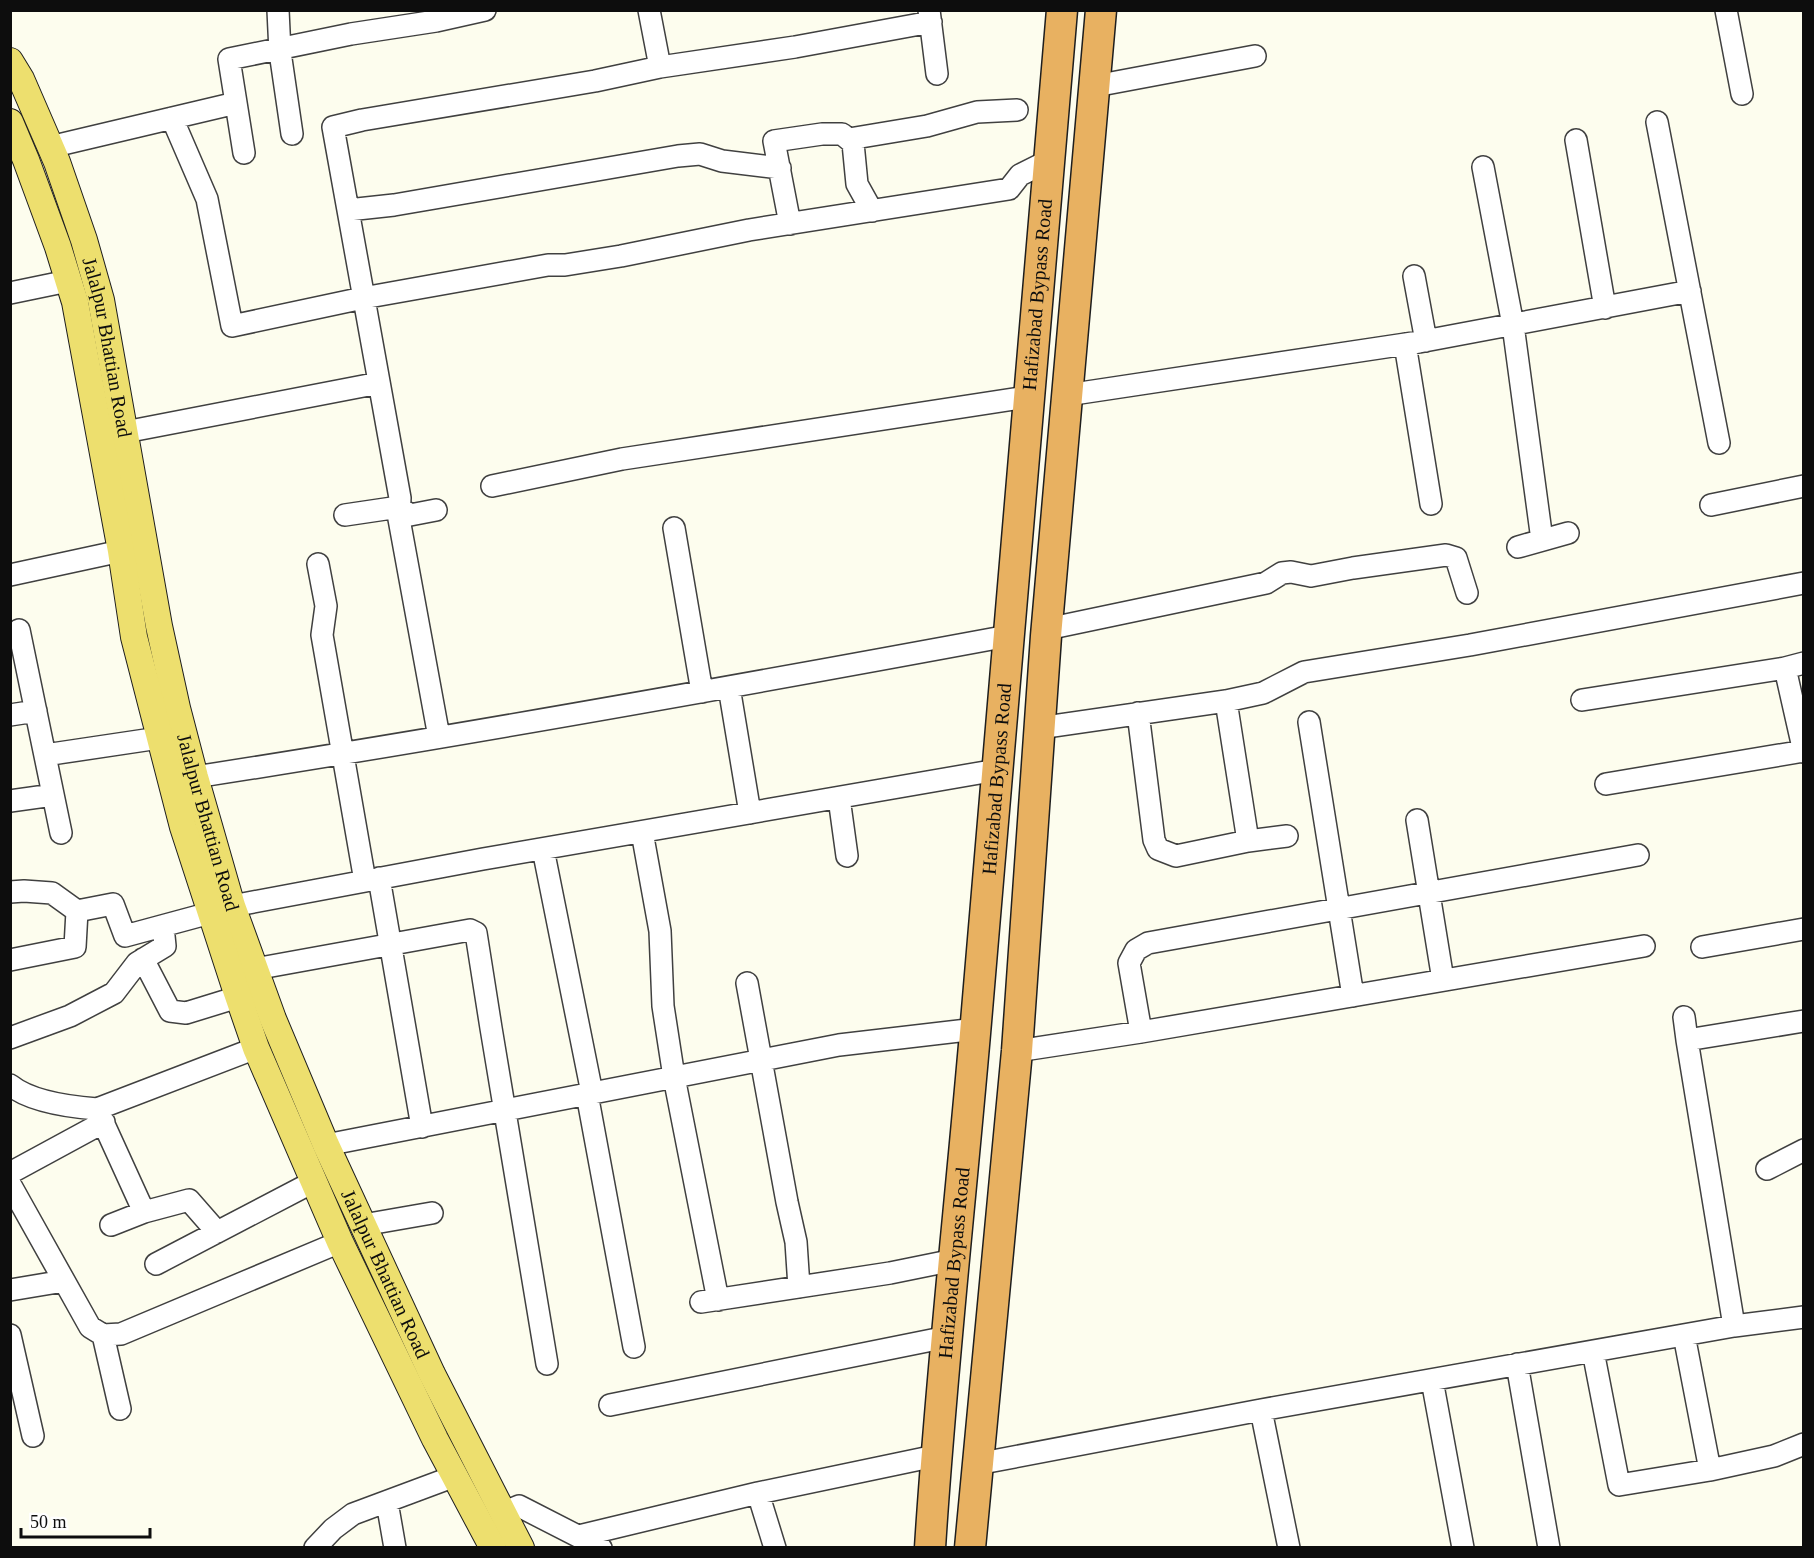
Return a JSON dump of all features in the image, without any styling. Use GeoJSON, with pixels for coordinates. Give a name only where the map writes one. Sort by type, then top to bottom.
{"type":"FeatureCollection","features":[{"type":"Feature","properties":{"kind":"highway","name":"Hafizabad Bypass Road"},"geometry":{"type":"LineString","coordinates":[[930,1548],[936,1456],[976,1029],[1027,397],[1062,10]]}},
{"type":"Feature","properties":{"kind":"highway","name":"Hafizabad Bypass Road"},"geometry":{"type":"LineString","coordinates":[[970,1548],[1017,1051],[1039,728],[1101,10]]}},
{"type":"Feature","properties":{"kind":"main road","name":"Jalalpur Bhattian Road"},"geometry":{"type":"LineString","coordinates":[[10,62],[21,79],[50,147],[81,231],[101,300],[159,626],[195,777],[238,997],[256,1047],[340,1242],[377,1321],[493,1548]]}},
{"type":"Feature","properties":{"kind":"main road","name":"Jalalpur Bhattian Road"},"geometry":{"type":"LineString","coordinates":[[13,135],[58,247],[75,302],[86,352],[134,637],[183,827],[221,909],[255,969],[273,1019],[326,1145],[432,1374],[521,1548]]}},
{"type":"Feature","properties":{"kind":"street"},"geometry":{"type":"LineString","coordinates":[[278,10],[280,48],[292,134]]}},
{"type":"Feature","properties":{"kind":"street"},"geometry":{"type":"LineString","coordinates":[[244,153],[229,59],[485,10]]}},
{"type":"Feature","properties":{"kind":"street"},"geometry":{"type":"LineString","coordinates":[[649,10],[660,67]]}},
{"type":"Feature","properties":{"kind":"street"},"geometry":{"type":"LineString","coordinates":[[1726,10],[1742,94]]}},
{"type":"Feature","properties":{"kind":"street"},"geometry":{"type":"LineString","coordinates":[[439,737],[399,519],[400,498],[333,127],[362,120],[596,81],[660,67],[795,47],[930,16],[938,74]]}},
{"type":"Feature","properties":{"kind":"street"},"geometry":{"type":"LineString","coordinates":[[1095,86],[1255,56]]}},
{"type":"Feature","properties":{"kind":"street"},"geometry":{"type":"LineString","coordinates":[[50,147],[236,103]]}},
{"type":"Feature","properties":{"kind":"street"},"geometry":{"type":"LineString","coordinates":[[849,139],[927,126],[977,112],[1017,110]]}},
{"type":"Feature","properties":{"kind":"street"},"geometry":{"type":"LineString","coordinates":[[172,118],[207,199],[232,326],[363,298],[548,264],[565,265],[621,256],[749,230],[1009,189],[1020,175],[1048,160]]}},
{"type":"Feature","properties":{"kind":"street"},"geometry":{"type":"LineString","coordinates":[[1657,122],[1719,443]]}},
{"type":"Feature","properties":{"kind":"street"},"geometry":{"type":"LineString","coordinates":[[790,224],[774,141],[822,134],[842,134],[849,139],[853,143],[857,184],[872,211]]}},
{"type":"Feature","properties":{"kind":"street"},"geometry":{"type":"LineString","coordinates":[[1576,140],[1605,308]]}},
{"type":"Feature","properties":{"kind":"street"},"geometry":{"type":"LineString","coordinates":[[348,210],[394,205],[678,156],[700,154],[722,161],[780,168]]}},
{"type":"Feature","properties":{"kind":"street"},"geometry":{"type":"LineString","coordinates":[[1483,167],[1513,325],[1542,540]]}},
{"type":"Feature","properties":{"kind":"street"},"geometry":{"type":"LineString","coordinates":[[1414,276],[1415,342],[1431,504]]}},
{"type":"Feature","properties":{"kind":"street"},"geometry":{"type":"LineString","coordinates":[[10,293],[68,280]]}},
{"type":"Feature","properties":{"kind":"street"},"geometry":{"type":"LineString","coordinates":[[1067,395],[1415,342],[1690,291]]}},
{"type":"Feature","properties":{"kind":"street"},"geometry":{"type":"LineString","coordinates":[[125,432],[379,383]]}},
{"type":"Feature","properties":{"kind":"street"},"geometry":{"type":"LineString","coordinates":[[492,486],[622,459],[1027,397]]}},
{"type":"Feature","properties":{"kind":"street"},"geometry":{"type":"LineString","coordinates":[[1712,505],[1803,486]]}},
{"type":"Feature","properties":{"kind":"street"},"geometry":{"type":"LineString","coordinates":[[345,514],[399,507],[410,515],[436,510]]}},
{"type":"Feature","properties":{"kind":"street"},"geometry":{"type":"LineString","coordinates":[[674,528],[702,692]]}},
{"type":"Feature","properties":{"kind":"street"},"geometry":{"type":"LineString","coordinates":[[1518,547],[1568,533]]}},
{"type":"Feature","properties":{"kind":"street"},"geometry":{"type":"LineString","coordinates":[[10,575],[121,551]]}},
{"type":"Feature","properties":{"kind":"street"},"geometry":{"type":"LineString","coordinates":[[1047,629],[1266,584],[1282,573],[1291,572],[1311,576],[1446,555],[1456,558],[1467,593]]}},
{"type":"Feature","properties":{"kind":"street"},"geometry":{"type":"LineString","coordinates":[[318,564],[326,606],[322,635],[343,754],[372,880],[390,944],[422,1127]]}},
{"type":"Feature","properties":{"kind":"street"},"geometry":{"type":"LineString","coordinates":[[1039,728],[1226,701],[1263,693],[1304,672],[1470,645],[1803,583]]}},
{"type":"Feature","properties":{"kind":"street"},"geometry":{"type":"LineString","coordinates":[[19,630],[19,665],[36,711],[61,833]]}},
{"type":"Feature","properties":{"kind":"street"},"geometry":{"type":"LineString","coordinates":[[195,777],[702,692],[1008,636]]}},
{"type":"Feature","properties":{"kind":"street"},"geometry":{"type":"LineString","coordinates":[[1582,700],[1794,666],[1803,751],[1606,784]]}},
{"type":"Feature","properties":{"kind":"street"},"geometry":{"type":"LineString","coordinates":[[729,687],[750,813]]}},
{"type":"Feature","properties":{"kind":"street"},"geometry":{"type":"LineString","coordinates":[[1226,701],[1248,841]]}},
{"type":"Feature","properties":{"kind":"street"},"geometry":{"type":"LineString","coordinates":[[10,715],[36,711]]}},
{"type":"Feature","properties":{"kind":"street"},"geometry":{"type":"LineString","coordinates":[[1138,714],[1154,840],[1158,849],[1176,856],[1248,841],[1287,836]]}},
{"type":"Feature","properties":{"kind":"street"},"geometry":{"type":"LineString","coordinates":[[1309,722],[1353,996]]}},
{"type":"Feature","properties":{"kind":"street"},"geometry":{"type":"LineString","coordinates":[[45,755],[159,738]]}},
{"type":"Feature","properties":{"kind":"street"},"geometry":{"type":"LineString","coordinates":[[10,892],[52,893],[77,911],[113,904],[125,936],[221,909],[372,880],[997,770]]}},
{"type":"Feature","properties":{"kind":"street"},"geometry":{"type":"LineString","coordinates":[[10,801],[53,795]]}},
{"type":"Feature","properties":{"kind":"street"},"geometry":{"type":"LineString","coordinates":[[839,798],[847,856]]}},
{"type":"Feature","properties":{"kind":"street"},"geometry":{"type":"LineString","coordinates":[[1417,820],[1443,980]]}},
{"type":"Feature","properties":{"kind":"street"},"geometry":{"type":"LineString","coordinates":[[642,832],[660,931],[663,1006],[710,1301],[890,1273],[954,1260]]}},
{"type":"Feature","properties":{"kind":"street"},"geometry":{"type":"LineString","coordinates":[[543,849],[590,1094],[634,1347]]}},
{"type":"Feature","properties":{"kind":"street"},"geometry":{"type":"LineString","coordinates":[[1141,1032],[1129,963],[1136,950],[1148,943],[1638,855]]}},
{"type":"Feature","properties":{"kind":"street"},"geometry":{"type":"LineString","coordinates":[[10,960],[75,947],[77,911]]}},
{"type":"Feature","properties":{"kind":"street"},"geometry":{"type":"LineString","coordinates":[[10,1038],[70,1016],[114,993],[137,963],[165,946],[163,926]]}},
{"type":"Feature","properties":{"kind":"street"},"geometry":{"type":"LineString","coordinates":[[1702,947],[1803,929]]}},
{"type":"Feature","properties":{"kind":"street"},"geometry":{"type":"LineString","coordinates":[[255,969],[470,930],[476,933],[547,1364]]}},
{"type":"Feature","properties":{"kind":"street"},"geometry":{"type":"LineString","coordinates":[[1017,1051],[1644,946]]}},
{"type":"Feature","properties":{"kind":"street"},"geometry":{"type":"LineString","coordinates":[[143,958],[170,1011],[186,1012],[238,997]]}},
{"type":"Feature","properties":{"kind":"street"},"geometry":{"type":"LineString","coordinates":[[747,983],[796,1242],[799,1287]]}},
{"type":"Feature","properties":{"kind":"street"},"geometry":{"type":"LineString","coordinates":[[1684,1017],[1734,1326]]}},
{"type":"Feature","properties":{"kind":"street"},"geometry":{"type":"LineString","coordinates":[[1686,1040],[1803,1021]]}},
{"type":"Feature","properties":{"kind":"street"},"geometry":{"type":"LineString","coordinates":[[326,1145],[839,1045],[976,1029]]}},
{"type":"Feature","properties":{"kind":"street"},"geometry":{"type":"LineString","coordinates":[[10,1173],[100,1115],[256,1047]]}},
{"type":"Feature","properties":{"kind":"street"},"geometry":{"type":"LineString","coordinates":[[10,1085],[29,1095],[100,1115],[144,1212]]}},
{"type":"Feature","properties":{"kind":"street"},"geometry":{"type":"LineString","coordinates":[[1767,1169],[1803,1150]]}},
{"type":"Feature","properties":{"kind":"street"},"geometry":{"type":"LineString","coordinates":[[156,1264],[313,1182]]}},
{"type":"Feature","properties":{"kind":"street"},"geometry":{"type":"LineString","coordinates":[[10,1184],[17,1211],[64,1281],[90,1328],[103,1335],[121,1334],[340,1242]]}},
{"type":"Feature","properties":{"kind":"street"},"geometry":{"type":"LineString","coordinates":[[111,1225],[144,1212],[189,1200],[216,1232]]}},
{"type":"Feature","properties":{"kind":"street"},"geometry":{"type":"LineString","coordinates":[[363,1225],[432,1213]]}},
{"type":"Feature","properties":{"kind":"street"},"geometry":{"type":"LineString","coordinates":[[10,1290],[64,1281]]}},
{"type":"Feature","properties":{"kind":"street"},"geometry":{"type":"LineString","coordinates":[[977,1464],[1517,1364],[1734,1326],[1803,1317]]}},
{"type":"Feature","properties":{"kind":"street"},"geometry":{"type":"LineString","coordinates":[[10,1335],[33,1436]]}},
{"type":"Feature","properties":{"kind":"street"},"geometry":{"type":"LineString","coordinates":[[103,1335],[120,1409]]}},
{"type":"Feature","properties":{"kind":"street"},"geometry":{"type":"LineString","coordinates":[[1684,1335],[1710,1470]]}},
{"type":"Feature","properties":{"kind":"street"},"geometry":{"type":"LineString","coordinates":[[610,1405],[947,1337]]}},
{"type":"Feature","properties":{"kind":"street"},"geometry":{"type":"LineString","coordinates":[[1593,1351],[1619,1485],[1710,1470],[1774,1456],[1803,1444]]}},
{"type":"Feature","properties":{"kind":"street"},"geometry":{"type":"LineString","coordinates":[[1517,1364],[1549,1548]]}},
{"type":"Feature","properties":{"kind":"street"},"geometry":{"type":"LineString","coordinates":[[1432,1380],[1463,1548]]}},
{"type":"Feature","properties":{"kind":"street"},"geometry":{"type":"LineString","coordinates":[[1261,1410],[1289,1548]]}},
{"type":"Feature","properties":{"kind":"street"},"geometry":{"type":"LineString","coordinates":[[579,1536],[759,1493],[936,1456]]}},
{"type":"Feature","properties":{"kind":"street"},"geometry":{"type":"LineString","coordinates":[[315,1548],[333,1529],[353,1514],[455,1476]]}},
{"type":"Feature","properties":{"kind":"street"},"geometry":{"type":"LineString","coordinates":[[759,1493],[776,1548]]}},
{"type":"Feature","properties":{"kind":"street"},"geometry":{"type":"LineString","coordinates":[[387,1502],[395,1548]]}},
{"type":"Feature","properties":{"kind":"street"},"geometry":{"type":"LineString","coordinates":[[502,1513],[519,1506],[601,1548]]}}]}
